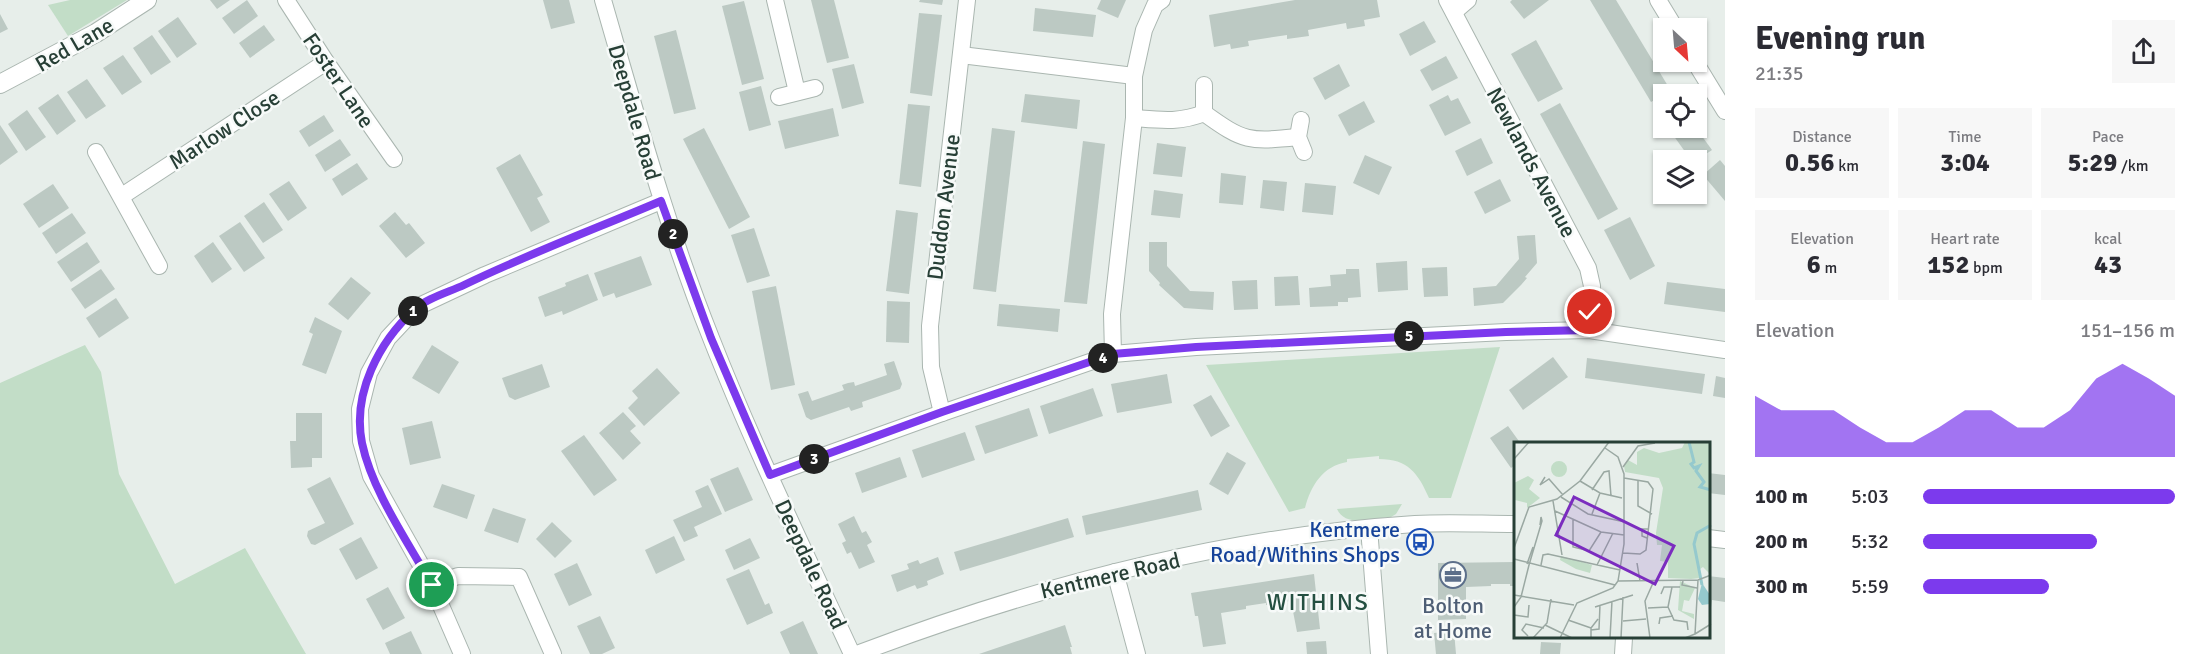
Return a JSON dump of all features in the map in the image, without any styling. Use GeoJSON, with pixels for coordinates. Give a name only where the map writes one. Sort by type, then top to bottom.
{"type":"FeatureCollection","features":[{"type":"Feature","properties":{"kind":"street","name":"Red Lane"},"geometry":{"type":"LineString","coordinates":[[0,84],[96,33],[147,0]]}},
{"type":"Feature","properties":{"kind":"street","name":"Foster Lane"},"geometry":{"type":"LineString","coordinates":[[286,0],[394,159]]}},
{"type":"Feature","properties":{"kind":"street","name":"Deepdale Road"},"geometry":{"type":"LineString","coordinates":[[603,0],[661,201],[711,338],[770,475],[852,654]]}},
{"type":"Feature","properties":{"kind":"street"},"geometry":{"type":"LineString","coordinates":[[775,0],[797,92]]}},
{"type":"Feature","properties":{"kind":"street","name":"Duddon Avenue"},"geometry":{"type":"LineString","coordinates":[[942,412],[931,367],[930,326],[967,0]]}},
{"type":"Feature","properties":{"kind":"street"},"geometry":{"type":"LineString","coordinates":[[1113,354],[1112,315],[1134,118],[1134,76],[1144,30],[1155,5],[1162,0]]}},
{"type":"Feature","properties":{"kind":"street"},"geometry":{"type":"LineString","coordinates":[[1450,6],[1468,0]]}},
{"type":"Feature","properties":{"kind":"street"},"geometry":{"type":"LineString","coordinates":[[1658,0],[1669,18]]}},
{"type":"Feature","properties":{"kind":"street","name":"Newlands Avenue"},"geometry":{"type":"LineString","coordinates":[[1450,6],[1588,268],[1592,286],[1589,330]]}},
{"type":"Feature","properties":{"kind":"street"},"geometry":{"type":"LineString","coordinates":[[961,55],[1134,76]]}},
{"type":"Feature","properties":{"kind":"street","name":"Marlow Close"},"geometry":{"type":"LineString","coordinates":[[122,196],[326,62]]}},
{"type":"Feature","properties":{"kind":"street"},"geometry":{"type":"LineString","coordinates":[[1701,72],[1725,111]]}},
{"type":"Feature","properties":{"kind":"street"},"geometry":{"type":"LineString","coordinates":[[1204,85],[1204,113]]}},
{"type":"Feature","properties":{"kind":"street"},"geometry":{"type":"LineString","coordinates":[[779,97],[815,88]]}},
{"type":"Feature","properties":{"kind":"street"},"geometry":{"type":"LineString","coordinates":[[1134,118],[1176,121],[1204,113]]}},
{"type":"Feature","properties":{"kind":"street"},"geometry":{"type":"LineString","coordinates":[[1204,113],[1231,132],[1250,140],[1301,144],[1301,120]]}},
{"type":"Feature","properties":{"kind":"street"},"geometry":{"type":"LineString","coordinates":[[96,152],[159,266]]}},
{"type":"Feature","properties":{"kind":"street"},"geometry":{"type":"LineString","coordinates":[[462,654],[432,585],[371,477],[361,441],[360,409],[369,374],[388,338],[417,307],[485,274],[661,201]]}},
{"type":"Feature","properties":{"kind":"street"},"geometry":{"type":"LineString","coordinates":[[770,475],[942,412],[1113,354],[1196,347],[1589,330],[1725,350]]}},
{"type":"Feature","properties":{"kind":"street","name":"Kentmere Road"},"geometry":{"type":"LineString","coordinates":[[857,654],[993,605],[1115,572],[1199,554],[1302,536],[1369,528],[1417,524],[1514,524]]}},
{"type":"Feature","properties":{"kind":"street"},"geometry":{"type":"LineString","coordinates":[[1369,528],[1379,654]]}},
{"type":"Feature","properties":{"kind":"street"},"geometry":{"type":"LineString","coordinates":[[1710,538],[1725,540]]}},
{"type":"Feature","properties":{"kind":"street"},"geometry":{"type":"LineString","coordinates":[[1115,572],[1137,654]]}},
{"type":"Feature","properties":{"kind":"street"},"geometry":{"type":"LineString","coordinates":[[432,585],[458,576],[519,577],[553,654]]}},
{"type":"Feature","properties":{"kind":"street"},"geometry":{"type":"LineString","coordinates":[[1623,654],[1624,639]]}},
{"type":"Feature","properties":{"kind":"green space"},"geometry":{"type":"Polygon","coordinates":[[[70,0],[127,0],[68,36],[48,5],[70,0]]]}},
{"type":"Feature","properties":{"kind":"green space"},"geometry":{"type":"Polygon","coordinates":[[[85,345],[101,372],[119,474],[175,584],[245,548],[306,654],[0,654],[0,383],[85,345]]]}},
{"type":"Feature","properties":{"kind":"green space"},"geometry":{"type":"Polygon","coordinates":[[[1500,347],[1451,498],[1429,498],[1421,481],[1411,469],[1398,462],[1379,459],[1379,456],[1347,459],[1347,462],[1331,468],[1315,484],[1305,508],[1289,512],[1206,365],[1500,347]]]}},
{"type":"Feature","properties":{"kind":"green space"},"geometry":{"type":"Polygon","coordinates":[[[1402,504],[1396,514],[1391,517],[1361,521],[1346,518],[1337,509],[1402,504]]]}},
{"type":"Feature","properties":{"kind":"building"},"geometry":{"type":"Polygon","coordinates":[[[210,0],[230,0],[217,9],[210,0]]]}},
{"type":"Feature","properties":{"kind":"building"},"geometry":{"type":"Polygon","coordinates":[[[247,0],[258,16],[234,34],[222,18],[247,0]]]}},
{"type":"Feature","properties":{"kind":"building"},"geometry":{"type":"Polygon","coordinates":[[[543,0],[569,0],[575,23],[551,29],[543,0]]]}},
{"type":"Feature","properties":{"kind":"building"},"geometry":{"type":"Polygon","coordinates":[[[811,0],[834,0],[849,58],[827,63],[811,0]]]}},
{"type":"Feature","properties":{"kind":"building"},"geometry":{"type":"Polygon","coordinates":[[[920,0],[943,0],[942,5],[919,2],[920,0]]]}},
{"type":"Feature","properties":{"kind":"building"},"geometry":{"type":"Polygon","coordinates":[[[1101,0],[1126,0],[1118,18],[1097,9],[1101,0]]]}},
{"type":"Feature","properties":{"kind":"building"},"geometry":{"type":"Polygon","coordinates":[[[1295,0],[1377,0],[1380,17],[1364,20],[1365,26],[1347,29],[1346,23],[1308,30],[1309,36],[1287,39],[1287,35],[1248,41],[1249,46],[1231,49],[1230,44],[1214,47],[1209,15],[1295,0]]]}},
{"type":"Feature","properties":{"kind":"building"},"geometry":{"type":"Polygon","coordinates":[[[1512,0],[1549,0],[1524,19],[1510,2],[1512,0]]]}},
{"type":"Feature","properties":{"kind":"building"},"geometry":{"type":"Polygon","coordinates":[[[1590,0],[1616,0],[1653,61],[1653,72],[1660,72],[1667,84],[1653,84],[1653,101],[1651,102],[1590,0]]]}},
{"type":"Feature","properties":{"kind":"building"},"geometry":{"type":"Polygon","coordinates":[[[744,1],[764,79],[742,85],[722,6],[744,1]]]}},
{"type":"Feature","properties":{"kind":"building"},"geometry":{"type":"Polygon","coordinates":[[[1035,8],[1096,15],[1093,37],[1033,31],[1035,8]]]}},
{"type":"Feature","properties":{"kind":"building"},"geometry":{"type":"Polygon","coordinates":[[[919,13],[942,15],[932,96],[910,93],[919,13]]]}},
{"type":"Feature","properties":{"kind":"building"},"geometry":{"type":"Polygon","coordinates":[[[0,14],[8,29],[0,33],[0,14]]]}},
{"type":"Feature","properties":{"kind":"building"},"geometry":{"type":"Polygon","coordinates":[[[178,17],[197,44],[177,58],[158,31],[178,17]]]}},
{"type":"Feature","properties":{"kind":"building"},"geometry":{"type":"Polygon","coordinates":[[[1424,21],[1436,42],[1410,56],[1399,34],[1424,21]]]}},
{"type":"Feature","properties":{"kind":"building"},"geometry":{"type":"Polygon","coordinates":[[[264,25],[275,40],[250,58],[239,43],[264,25]]]}},
{"type":"Feature","properties":{"kind":"building"},"geometry":{"type":"Polygon","coordinates":[[[676,30],[696,109],[674,114],[654,36],[676,30]]]}},
{"type":"Feature","properties":{"kind":"building"},"geometry":{"type":"Polygon","coordinates":[[[152,35],[171,62],[151,75],[133,48],[152,35]]]}},
{"type":"Feature","properties":{"kind":"building"},"geometry":{"type":"Polygon","coordinates":[[[1536,40],[1563,89],[1538,102],[1511,54],[1536,40]]]}},
{"type":"Feature","properties":{"kind":"building"},"geometry":{"type":"Polygon","coordinates":[[[123,55],[142,82],[122,95],[103,68],[123,55]]]}},
{"type":"Feature","properties":{"kind":"building"},"geometry":{"type":"Polygon","coordinates":[[[1446,56],[1458,78],[1432,91],[1420,70],[1446,56]]]}},
{"type":"Feature","properties":{"kind":"building"},"geometry":{"type":"Polygon","coordinates":[[[854,64],[864,103],[842,109],[832,69],[854,64]]]}},
{"type":"Feature","properties":{"kind":"building"},"geometry":{"type":"Polygon","coordinates":[[[1339,64],[1350,86],[1325,100],[1313,78],[1339,64]]]}},
{"type":"Feature","properties":{"kind":"building"},"geometry":{"type":"Polygon","coordinates":[[[87,79],[106,106],[86,119],[67,92],[87,79]]]}},
{"type":"Feature","properties":{"kind":"building"},"geometry":{"type":"Polygon","coordinates":[[[761,86],[771,125],[749,131],[739,92],[761,86]]]}},
{"type":"Feature","properties":{"kind":"building"},"geometry":{"type":"Polygon","coordinates":[[[58,94],[76,121],[57,135],[38,108],[58,94]]]}},
{"type":"Feature","properties":{"kind":"building"},"geometry":{"type":"Polygon","coordinates":[[[1025,94],[1080,100],[1077,129],[1021,122],[1025,94]]]}},
{"type":"Feature","properties":{"kind":"building"},"geometry":{"type":"Polygon","coordinates":[[[1448,95],[1451,101],[1458,98],[1471,123],[1445,136],[1429,105],[1448,95]]]}},
{"type":"Feature","properties":{"kind":"building"},"geometry":{"type":"Polygon","coordinates":[[[1364,101],[1375,122],[1349,136],[1338,115],[1364,101]]]}},
{"type":"Feature","properties":{"kind":"building"},"geometry":{"type":"Polygon","coordinates":[[[1560,103],[1618,209],[1598,220],[1540,114],[1560,103]]]}},
{"type":"Feature","properties":{"kind":"building"},"geometry":{"type":"Polygon","coordinates":[[[908,104],[930,106],[921,187],[899,184],[908,104]]]}},
{"type":"Feature","properties":{"kind":"building"},"geometry":{"type":"Polygon","coordinates":[[[833,108],[839,136],[785,149],[778,121],[833,108]]]}},
{"type":"Feature","properties":{"kind":"building"},"geometry":{"type":"Polygon","coordinates":[[[27,110],[46,137],[26,151],[8,124],[27,110]]]}},
{"type":"Feature","properties":{"kind":"building"},"geometry":{"type":"Polygon","coordinates":[[[324,115],[334,131],[309,147],[299,131],[324,115]]]}},
{"type":"Feature","properties":{"kind":"building"},"geometry":{"type":"Polygon","coordinates":[[[0,125],[18,152],[0,165],[0,125]]]}},
{"type":"Feature","properties":{"kind":"building"},"geometry":{"type":"Polygon","coordinates":[[[704,128],[750,217],[729,229],[683,139],[704,128]]]}},
{"type":"Feature","properties":{"kind":"building"},"geometry":{"type":"Polygon","coordinates":[[[992,128],[1015,131],[996,292],[973,289],[992,128]]]}},
{"type":"Feature","properties":{"kind":"building"},"geometry":{"type":"Polygon","coordinates":[[[1481,138],[1493,163],[1467,176],[1455,151],[1481,138]]]}},
{"type":"Feature","properties":{"kind":"building"},"geometry":{"type":"Polygon","coordinates":[[[1675,138],[1703,138],[1712,150],[1707,153],[1707,150],[1684,150],[1675,138]]]}},
{"type":"Feature","properties":{"kind":"building"},"geometry":{"type":"Polygon","coordinates":[[[340,139],[351,155],[325,172],[315,155],[340,139]]]}},
{"type":"Feature","properties":{"kind":"building"},"geometry":{"type":"Polygon","coordinates":[[[1083,141],[1105,144],[1087,304],[1064,302],[1083,141]]]}},
{"type":"Feature","properties":{"kind":"building"},"geometry":{"type":"Polygon","coordinates":[[[1157,143],[1186,147],[1182,177],[1153,174],[1157,143]]]}},
{"type":"Feature","properties":{"kind":"building"},"geometry":{"type":"Polygon","coordinates":[[[520,154],[543,195],[537,198],[550,222],[531,232],[496,168],[520,154]]]}},
{"type":"Feature","properties":{"kind":"building"},"geometry":{"type":"Polygon","coordinates":[[[1365,155],[1392,167],[1379,195],[1353,183],[1365,155]]]}},
{"type":"Feature","properties":{"kind":"building"},"geometry":{"type":"Polygon","coordinates":[[[1720,160],[1725,166],[1725,201],[1707,180],[1707,171],[1720,160]]]}},
{"type":"Feature","properties":{"kind":"building"},"geometry":{"type":"Polygon","coordinates":[[[357,163],[368,179],[342,196],[332,179],[357,163]]]}},
{"type":"Feature","properties":{"kind":"building"},"geometry":{"type":"Polygon","coordinates":[[[1221,173],[1246,176],[1243,205],[1219,203],[1221,173]]]}},
{"type":"Feature","properties":{"kind":"building"},"geometry":{"type":"Polygon","coordinates":[[[1500,179],[1511,201],[1485,214],[1474,192],[1500,179]]]}},
{"type":"Feature","properties":{"kind":"building"},"geometry":{"type":"Polygon","coordinates":[[[1263,180],[1287,182],[1284,211],[1260,208],[1263,180]]]}},
{"type":"Feature","properties":{"kind":"building"},"geometry":{"type":"Polygon","coordinates":[[[289,181],[307,208],[288,221],[269,194],[289,181]]]}},
{"type":"Feature","properties":{"kind":"building"},"geometry":{"type":"Polygon","coordinates":[[[1305,183],[1336,186],[1333,215],[1302,212],[1305,183]]]}},
{"type":"Feature","properties":{"kind":"building"},"geometry":{"type":"Polygon","coordinates":[[[53,184],[69,208],[39,228],[23,204],[53,184]]]}},
{"type":"Feature","properties":{"kind":"building"},"geometry":{"type":"Polygon","coordinates":[[[1154,190],[1183,194],[1180,218],[1151,215],[1154,190]]]}},
{"type":"Feature","properties":{"kind":"building"},"geometry":{"type":"Polygon","coordinates":[[[264,202],[283,230],[263,243],[244,216],[264,202]]]}},
{"type":"Feature","properties":{"kind":"building"},"geometry":{"type":"Polygon","coordinates":[[[896,210],[918,213],[909,294],[886,291],[896,210]]]}},
{"type":"Feature","properties":{"kind":"building"},"geometry":{"type":"Polygon","coordinates":[[[395,212],[406,225],[409,223],[425,243],[406,258],[379,226],[395,212]]]}},
{"type":"Feature","properties":{"kind":"building"},"geometry":{"type":"Polygon","coordinates":[[[72,213],[86,233],[56,254],[42,233],[72,213]]]}},
{"type":"Feature","properties":{"kind":"building"},"geometry":{"type":"Polygon","coordinates":[[[1630,217],[1655,266],[1630,280],[1604,230],[1630,217]]]}},
{"type":"Feature","properties":{"kind":"building"},"geometry":{"type":"Polygon","coordinates":[[[240,222],[265,258],[244,272],[219,236],[240,222]]]}},
{"type":"Feature","properties":{"kind":"building"},"geometry":{"type":"Polygon","coordinates":[[[754,228],[770,276],[747,283],[731,235],[754,228]]]}},
{"type":"Feature","properties":{"kind":"building"},"geometry":{"type":"Polygon","coordinates":[[[1535,235],[1537,263],[1521,285],[1503,303],[1474,306],[1473,288],[1496,286],[1519,259],[1517,236],[1535,235]]]}},
{"type":"Feature","properties":{"kind":"building"},"geometry":{"type":"Polygon","coordinates":[[[87,242],[100,262],[71,282],[57,262],[87,242]]]}},
{"type":"Feature","properties":{"kind":"building"},"geometry":{"type":"Polygon","coordinates":[[[213,242],[232,269],[212,283],[194,256],[213,242]]]}},
{"type":"Feature","properties":{"kind":"building"},"geometry":{"type":"Polygon","coordinates":[[[1149,242],[1167,242],[1167,266],[1190,291],[1214,292],[1213,310],[1184,308],[1159,285],[1160,283],[1149,271],[1149,242]]]}},
{"type":"Feature","properties":{"kind":"building"},"geometry":{"type":"Polygon","coordinates":[[[641,256],[652,285],[616,298],[614,293],[603,297],[594,273],[641,256]]]}},
{"type":"Feature","properties":{"kind":"building"},"geometry":{"type":"Polygon","coordinates":[[[1407,261],[1408,290],[1378,292],[1376,263],[1407,261]]]}},
{"type":"Feature","properties":{"kind":"building"},"geometry":{"type":"Polygon","coordinates":[[[1447,267],[1448,296],[1424,297],[1422,268],[1447,267]]]}},
{"type":"Feature","properties":{"kind":"building"},"geometry":{"type":"Polygon","coordinates":[[[101,269],[115,289],[85,309],[71,289],[101,269]]]}},
{"type":"Feature","properties":{"kind":"building"},"geometry":{"type":"Polygon","coordinates":[[[1346,269],[1359,269],[1361,297],[1348,298],[1348,302],[1338,302],[1338,306],[1310,307],[1309,288],[1331,286],[1330,275],[1346,274],[1346,269]]]}},
{"type":"Feature","properties":{"kind":"building"},"geometry":{"type":"Polygon","coordinates":[[[588,274],[598,300],[563,315],[562,311],[545,317],[538,297],[588,274]]]}},
{"type":"Feature","properties":{"kind":"building"},"geometry":{"type":"Polygon","coordinates":[[[1298,276],[1300,305],[1275,306],[1274,277],[1298,276]]]}},
{"type":"Feature","properties":{"kind":"building"},"geometry":{"type":"Polygon","coordinates":[[[351,277],[371,293],[348,320],[328,304],[351,277]]]}},
{"type":"Feature","properties":{"kind":"building"},"geometry":{"type":"Polygon","coordinates":[[[1257,280],[1258,309],[1234,310],[1232,281],[1257,280]]]}},
{"type":"Feature","properties":{"kind":"building"},"geometry":{"type":"Polygon","coordinates":[[[1667,282],[1725,289],[1725,312],[1664,304],[1667,282]]]}},
{"type":"Feature","properties":{"kind":"building"},"geometry":{"type":"Polygon","coordinates":[[[776,286],[795,385],[771,390],[752,291],[776,286]]]}},
{"type":"Feature","properties":{"kind":"building"},"geometry":{"type":"Polygon","coordinates":[[[116,298],[129,318],[99,338],[86,318],[116,298]]]}},
{"type":"Feature","properties":{"kind":"building"},"geometry":{"type":"Polygon","coordinates":[[[887,301],[910,302],[909,343],[886,342],[887,301]]]}},
{"type":"Feature","properties":{"kind":"building"},"geometry":{"type":"Polygon","coordinates":[[[999,304],[1060,309],[1058,332],[997,326],[999,304]]]}},
{"type":"Feature","properties":{"kind":"building"},"geometry":{"type":"Polygon","coordinates":[[[315,317],[342,331],[326,374],[302,365],[313,334],[309,332],[315,317]]]}},
{"type":"Feature","properties":{"kind":"building"},"geometry":{"type":"Polygon","coordinates":[[[432,345],[459,362],[439,394],[412,378],[432,345]]]}},
{"type":"Feature","properties":{"kind":"building"},"geometry":{"type":"Polygon","coordinates":[[[1553,357],[1568,377],[1523,410],[1509,390],[1553,357]]]}},
{"type":"Feature","properties":{"kind":"building"},"geometry":{"type":"Polygon","coordinates":[[[1587,358],[1705,374],[1702,394],[1585,378],[1587,358]]]}},
{"type":"Feature","properties":{"kind":"building"},"geometry":{"type":"Polygon","coordinates":[[[894,361],[902,384],[900,389],[862,402],[863,407],[851,411],[849,407],[811,420],[806,417],[798,394],[808,391],[812,401],[844,390],[842,385],[854,382],[855,386],[887,375],[884,364],[894,361]]]}},
{"type":"Feature","properties":{"kind":"building"},"geometry":{"type":"Polygon","coordinates":[[[542,364],[550,387],[515,400],[509,397],[502,378],[542,364]]]}},
{"type":"Feature","properties":{"kind":"building"},"geometry":{"type":"Polygon","coordinates":[[[657,368],[680,393],[644,426],[628,408],[638,398],[632,391],[657,368]]]}},
{"type":"Feature","properties":{"kind":"building"},"geometry":{"type":"Polygon","coordinates":[[[1167,374],[1172,403],[1117,413],[1111,384],[1167,374]]]}},
{"type":"Feature","properties":{"kind":"building"},"geometry":{"type":"Polygon","coordinates":[[[1716,376],[1725,378],[1725,398],[1713,396],[1716,376]]]}},
{"type":"Feature","properties":{"kind":"building"},"geometry":{"type":"Polygon","coordinates":[[[1093,388],[1103,416],[1049,434],[1040,406],[1093,388]]]}},
{"type":"Feature","properties":{"kind":"building"},"geometry":{"type":"Polygon","coordinates":[[[1211,395],[1230,426],[1211,437],[1193,405],[1211,395]]]}},
{"type":"Feature","properties":{"kind":"building"},"geometry":{"type":"Polygon","coordinates":[[[1029,408],[1038,436],[985,454],[975,426],[1029,408]]]}},
{"type":"Feature","properties":{"kind":"building"},"geometry":{"type":"Polygon","coordinates":[[[623,412],[636,426],[630,431],[641,443],[623,460],[599,433],[623,412]]]}},
{"type":"Feature","properties":{"kind":"building"},"geometry":{"type":"Polygon","coordinates":[[[296,413],[322,413],[322,458],[312,458],[312,467],[291,468],[290,441],[296,441],[296,413]]]}},
{"type":"Feature","properties":{"kind":"building"},"geometry":{"type":"Polygon","coordinates":[[[432,421],[441,458],[410,465],[402,428],[432,421]]]}},
{"type":"Feature","properties":{"kind":"building"},"geometry":{"type":"Polygon","coordinates":[[[1508,426],[1520,442],[1514,442],[1514,466],[1511,468],[1490,438],[1508,426]]]}},
{"type":"Feature","properties":{"kind":"building"},"geometry":{"type":"Polygon","coordinates":[[[965,432],[975,460],[922,478],[912,450],[965,432]]]}},
{"type":"Feature","properties":{"kind":"building"},"geometry":{"type":"Polygon","coordinates":[[[584,435],[617,480],[594,496],[561,451],[584,435]]]}},
{"type":"Feature","properties":{"kind":"building"},"geometry":{"type":"Polygon","coordinates":[[[1227,452],[1246,463],[1228,495],[1209,484],[1227,452]]]}},
{"type":"Feature","properties":{"kind":"building"},"geometry":{"type":"Polygon","coordinates":[[[900,457],[907,477],[862,493],[855,473],[900,457]]]}},
{"type":"Feature","properties":{"kind":"building"},"geometry":{"type":"Polygon","coordinates":[[[738,467],[753,500],[725,512],[710,479],[738,467]]]}},
{"type":"Feature","properties":{"kind":"building"},"geometry":{"type":"Polygon","coordinates":[[[1710,473],[1725,475],[1725,495],[1710,493],[1710,473]]]}},
{"type":"Feature","properties":{"kind":"building"},"geometry":{"type":"Polygon","coordinates":[[[330,477],[354,524],[315,545],[311,544],[307,536],[308,531],[325,523],[307,489],[330,477]]]}},
{"type":"Feature","properties":{"kind":"building"},"geometry":{"type":"Polygon","coordinates":[[[442,484],[475,495],[467,519],[433,507],[442,484]]]}},
{"type":"Feature","properties":{"kind":"building"},"geometry":{"type":"Polygon","coordinates":[[[708,485],[722,514],[694,527],[698,536],[684,542],[673,520],[702,507],[695,491],[708,485]]]}},
{"type":"Feature","properties":{"kind":"building"},"geometry":{"type":"Polygon","coordinates":[[[1198,490],[1202,510],[1086,535],[1082,516],[1198,490]]]}},
{"type":"Feature","properties":{"kind":"building"},"geometry":{"type":"Polygon","coordinates":[[[493,508],[526,519],[518,543],[484,531],[493,508]]]}},
{"type":"Feature","properties":{"kind":"building"},"geometry":{"type":"Polygon","coordinates":[[[854,516],[862,533],[866,531],[872,542],[867,545],[875,562],[859,569],[851,552],[847,554],[842,543],[846,541],[838,524],[854,516]]]}},
{"type":"Feature","properties":{"kind":"building"},"geometry":{"type":"Polygon","coordinates":[[[1068,518],[1074,537],[960,571],[954,552],[1068,518]]]}},
{"type":"Feature","properties":{"kind":"building"},"geometry":{"type":"Polygon","coordinates":[[[552,522],[572,541],[555,558],[536,539],[552,522]]]}},
{"type":"Feature","properties":{"kind":"building"},"geometry":{"type":"Polygon","coordinates":[[[674,536],[685,560],[656,574],[645,550],[674,536]]]}},
{"type":"Feature","properties":{"kind":"building"},"geometry":{"type":"Polygon","coordinates":[[[361,537],[378,568],[356,580],[339,549],[361,537]]]}},
{"type":"Feature","properties":{"kind":"building"},"geometry":{"type":"Polygon","coordinates":[[[750,538],[760,558],[734,570],[725,550],[750,538]]]}},
{"type":"Feature","properties":{"kind":"building"},"geometry":{"type":"Polygon","coordinates":[[[938,557],[944,574],[927,581],[928,585],[923,587],[917,589],[915,585],[897,592],[891,575],[909,569],[907,564],[918,560],[920,564],[938,557]]]}},
{"type":"Feature","properties":{"kind":"building"},"geometry":{"type":"Polygon","coordinates":[[[1514,562],[1514,586],[1491,584],[1491,586],[1466,587],[1466,619],[1438,620],[1438,563],[1514,562]]]}},
{"type":"Feature","properties":{"kind":"building"},"geometry":{"type":"Polygon","coordinates":[[[577,563],[592,595],[569,606],[554,574],[577,563]]]}},
{"type":"Feature","properties":{"kind":"building"},"geometry":{"type":"Polygon","coordinates":[[[749,569],[765,605],[769,603],[773,613],[747,625],[726,579],[749,569]]]}},
{"type":"Feature","properties":{"kind":"building"},"geometry":{"type":"Polygon","coordinates":[[[1314,574],[1320,629],[1297,632],[1291,601],[1246,606],[1246,609],[1221,613],[1226,644],[1203,647],[1198,616],[1195,616],[1191,593],[1314,574]]]}},
{"type":"Feature","properties":{"kind":"building"},"geometry":{"type":"Polygon","coordinates":[[[1710,576],[1725,578],[1725,602],[1712,600],[1710,615],[1710,576]]]}},
{"type":"Feature","properties":{"kind":"building"},"geometry":{"type":"Polygon","coordinates":[[[388,587],[405,618],[383,630],[366,599],[388,587]]]}},
{"type":"Feature","properties":{"kind":"building"},"geometry":{"type":"Polygon","coordinates":[[[600,616],[615,648],[602,654],[590,654],[577,626],[600,616]]]}},
{"type":"Feature","properties":{"kind":"building"},"geometry":{"type":"Polygon","coordinates":[[[803,621],[818,654],[790,654],[780,632],[803,621]]]}},
{"type":"Feature","properties":{"kind":"building"},"geometry":{"type":"Polygon","coordinates":[[[1065,625],[1072,654],[979,654],[1065,625]]]}},
{"type":"Feature","properties":{"kind":"building"},"geometry":{"type":"Polygon","coordinates":[[[411,631],[422,654],[390,654],[385,643],[411,631]]]}},
{"type":"Feature","properties":{"kind":"building"},"geometry":{"type":"Polygon","coordinates":[[[1454,631],[1456,654],[1436,654],[1434,633],[1454,631]]]}},
{"type":"Feature","properties":{"kind":"building"},"geometry":{"type":"Polygon","coordinates":[[[1326,641],[1327,654],[1307,654],[1306,642],[1326,641]]]}},
{"type":"Feature","properties":{"kind":"building"},"geometry":{"type":"Polygon","coordinates":[[[1541,642],[1561,643],[1560,654],[1540,654],[1541,642]]]}},
{"type":"Feature","properties":{"kind":"place","name":"Kentmere Road/Withins Shops"},"geometry":{"type":"Point","coordinates":[1420,542]}},
{"type":"Feature","properties":{"kind":"place","name":"Bolton at Home"},"geometry":{"type":"Point","coordinates":[1453,575]}},
{"type":"Feature","properties":{"kind":"district","name":"WITHINS"},"geometry":{"type":"Point","coordinates":[1318,602]}},
{"type":"Feature","properties":{"kind":"route"},"geometry":{"type":"LineString","coordinates":[[432,585],[371,477],[361,441],[360,409],[369,374],[388,338],[417,307],[485,274],[661,201],[711,338],[770,475],[942,412],[1113,354],[1196,347],[1589,330],[1590,312]]}}]}
